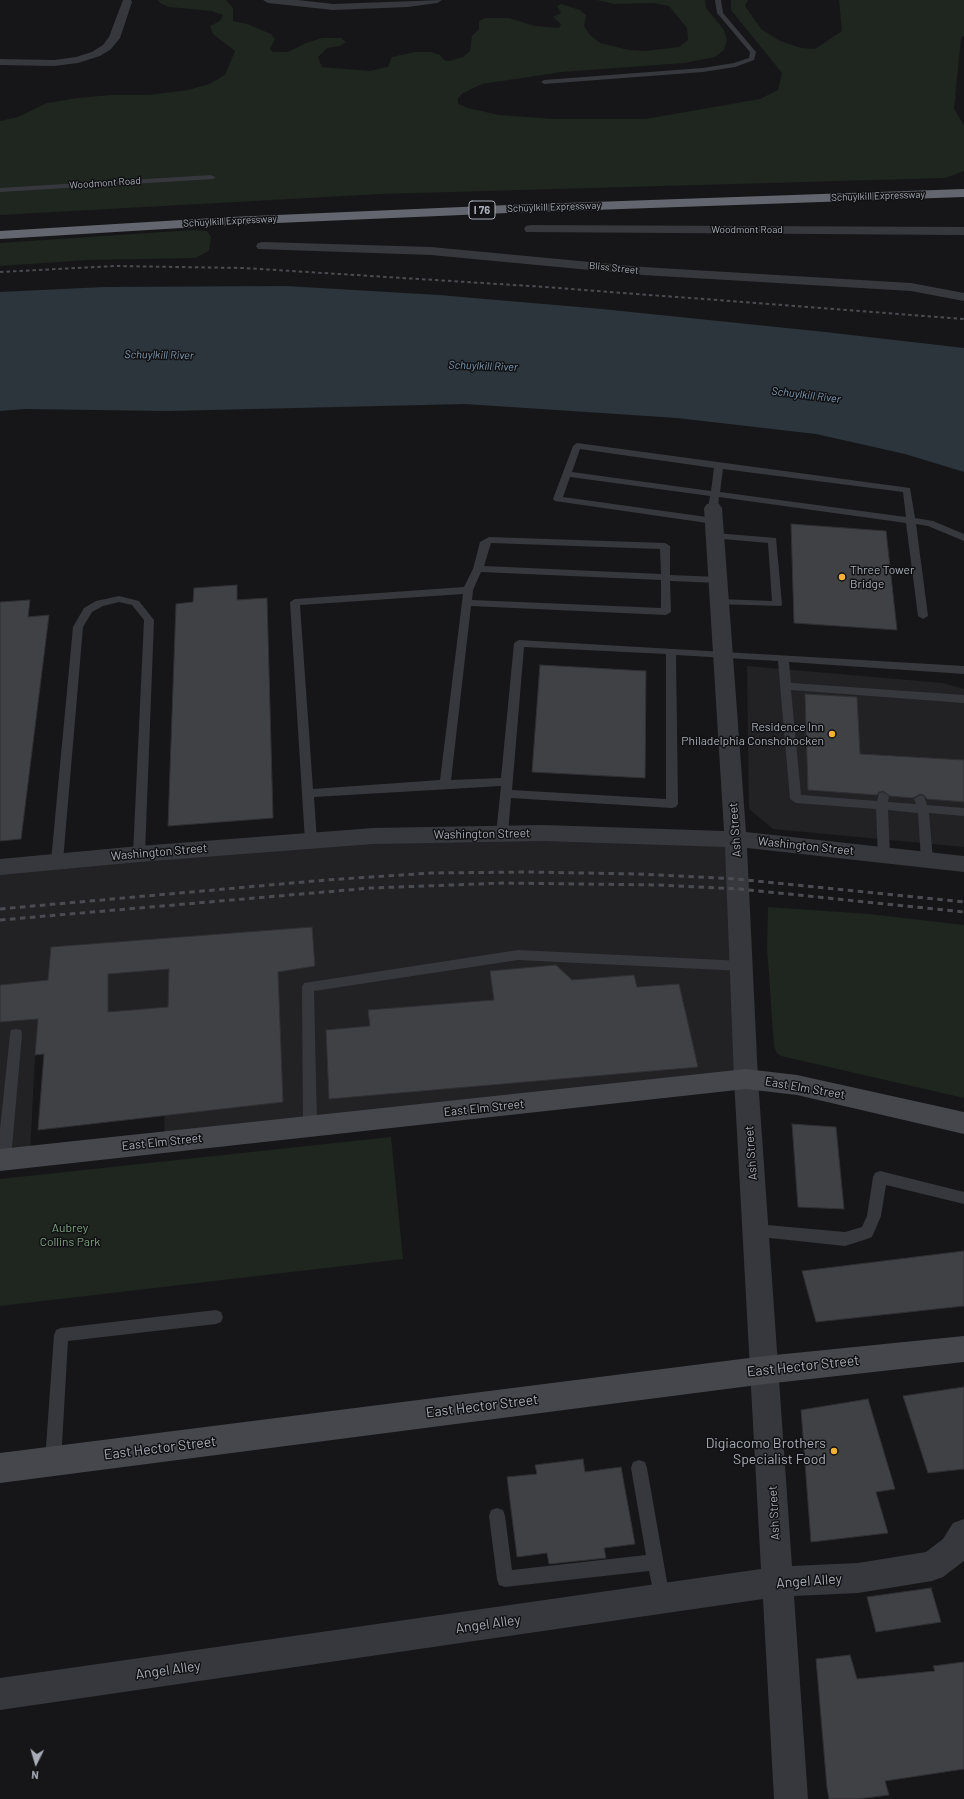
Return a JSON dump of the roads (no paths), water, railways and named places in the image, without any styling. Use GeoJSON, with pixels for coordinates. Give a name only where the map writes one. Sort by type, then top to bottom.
{"type":"FeatureCollection","features":[{"type":"Feature","properties":{"kind":"highway","name":"Schuylkill Expressway"},"geometry":{"type":"LineString","coordinates":[[0,225],[124,216],[367,205],[964,184]]}},
{"type":"Feature","properties":{"kind":"highway","name":"Schuylkill Expressway"},"geometry":{"type":"LineString","coordinates":[[0,235],[231,221],[508,209],[964,193]]}},
{"type":"Feature","properties":{"kind":"main road","name":"East Elm Street"},"geometry":{"type":"LineString","coordinates":[[2,1159],[746,1079],[770,1080],[797,1085],[964,1123]]}},
{"type":"Feature","properties":{"kind":"main road","name":"East Hector Street"},"geometry":{"type":"LineString","coordinates":[[0,1468],[765,1370],[964,1349]]}},
{"type":"Feature","properties":{"kind":"street"},"geometry":{"type":"LineString","coordinates":[[268,0],[333,7],[408,4],[438,0]]}},
{"type":"Feature","properties":{"kind":"street"},"geometry":{"type":"LineString","coordinates":[[0,62],[54,64],[78,60],[96,54],[107,48],[114,38],[127,1]]}},
{"type":"Feature","properties":{"kind":"street","name":"Woodmont Road"},"geometry":{"type":"LineString","coordinates":[[530,229],[964,231]]}},
{"type":"Feature","properties":{"kind":"street","name":"Bliss Street"},"geometry":{"type":"LineString","coordinates":[[263,246],[431,251],[644,271],[898,286],[926,289],[964,297]]}},
{"type":"Feature","properties":{"kind":"street","name":"Ash Street"},"geometry":{"type":"LineString","coordinates":[[714,514],[736,839],[743,966],[746,1079],[792,1799]]}},
{"type":"Feature","properties":{"kind":"street","name":"Washington Street"},"geometry":{"type":"LineString","coordinates":[[0,866],[373,836],[543,833],[736,839],[964,864]]}},
{"type":"Feature","properties":{"kind":"street","name":"Angel Alley"},"geometry":{"type":"LineString","coordinates":[[0,1694],[778,1582],[858,1578],[932,1566],[954,1550],[964,1534]]}},
{"type":"Feature","properties":{"kind":"lane"},"geometry":{"type":"LineString","coordinates":[[544,82],[703,70],[735,65],[752,59],[753,52],[720,13],[718,0]]}},
{"type":"Feature","properties":{"kind":"lane","name":"Woodmont Road"},"geometry":{"type":"LineString","coordinates":[[0,190],[211,177]]}},
{"type":"Feature","properties":{"kind":"lane"},"geometry":{"type":"LineString","coordinates":[[923,616],[911,520],[907,490],[577,446],[558,499],[714,514],[911,520],[930,523],[964,538]]}},
{"type":"Feature","properties":{"kind":"lane"},"geometry":{"type":"LineString","coordinates":[[714,514],[719,466]]}},
{"type":"Feature","properties":{"kind":"lane"},"geometry":{"type":"LineString","coordinates":[[567,474],[714,514],[773,540],[777,604],[719,602]]}},
{"type":"Feature","properties":{"kind":"lane"},"geometry":{"type":"LineString","coordinates":[[445,784],[468,590],[478,569],[485,542],[489,540],[665,546],[666,612],[467,603]]}},
{"type":"Feature","properties":{"kind":"lane"},"geometry":{"type":"LineString","coordinates":[[478,569],[718,580]]}},
{"type":"Feature","properties":{"kind":"lane"},"geometry":{"type":"LineString","coordinates":[[311,841],[295,602],[468,590]]}},
{"type":"Feature","properties":{"kind":"lane"},"geometry":{"type":"LineString","coordinates":[[57,861],[78,627],[88,610],[100,603],[119,599],[135,602],[149,620],[139,854]]}},
{"type":"Feature","properties":{"kind":"lane"},"geometry":{"type":"LineString","coordinates":[[502,834],[519,643],[723,654],[964,670]]}},
{"type":"Feature","properties":{"kind":"lane"},"geometry":{"type":"LineString","coordinates":[[505,794],[672,804],[671,651]]}},
{"type":"Feature","properties":{"kind":"lane"},"geometry":{"type":"LineString","coordinates":[[784,658],[796,799],[882,801],[921,804],[964,812]]}},
{"type":"Feature","properties":{"kind":"lane"},"geometry":{"type":"LineString","coordinates":[[786,686],[964,699]]}},
{"type":"Feature","properties":{"kind":"lane"},"geometry":{"type":"LineString","coordinates":[[308,793],[445,784],[506,782]]}},
{"type":"Feature","properties":{"kind":"lane"},"geometry":{"type":"LineString","coordinates":[[882,801],[884,855]]}},
{"type":"Feature","properties":{"kind":"lane"},"geometry":{"type":"LineString","coordinates":[[921,804],[927,860]]}},
{"type":"Feature","properties":{"kind":"lane"},"geometry":{"type":"LineString","coordinates":[[310,1126],[308,987],[518,956],[743,966]]}},
{"type":"Feature","properties":{"kind":"lane"},"geometry":{"type":"LineString","coordinates":[[2,1159],[5,1102],[16,1034]]}},
{"type":"Feature","properties":{"kind":"lane"},"geometry":{"type":"LineString","coordinates":[[756,1231],[846,1239],[867,1232],[874,1216],[880,1177],[964,1198]]}},
{"type":"Feature","properties":{"kind":"lane"},"geometry":{"type":"LineString","coordinates":[[53,1462],[61,1335],[216,1317]]}},
{"type":"Feature","properties":{"kind":"lane"},"geometry":{"type":"LineString","coordinates":[[639,1468],[662,1599]]}},
{"type":"Feature","properties":{"kind":"lane"},"geometry":{"type":"LineString","coordinates":[[497,1516],[505,1579],[655,1562]]}},
{"type":"Feature","properties":{"kind":"water","name":"Schuylkill River"},"geometry":{"type":"Polygon","coordinates":[[[286,286],[439,295],[602,309],[964,348],[964,472],[905,454],[816,434],[677,418],[465,404],[169,411],[24,409],[0,411],[0,292],[104,287],[286,286]]]}},
{"type":"Feature","properties":{"kind":"railway"},"geometry":{"type":"LineString","coordinates":[[0,272],[115,266],[244,268],[546,287],[964,319]]}},
{"type":"Feature","properties":{"kind":"railway"},"geometry":{"type":"LineString","coordinates":[[0,909],[326,880],[431,873],[530,872],[637,874],[737,879],[964,902]]}},
{"type":"Feature","properties":{"kind":"railway"},"geometry":{"type":"LineString","coordinates":[[0,920],[371,888],[504,883],[659,885],[739,889],[964,912]]}},
{"type":"Feature","properties":{"kind":"place","name":"Three Tower Bridge"},"geometry":{"type":"Point","coordinates":[842,577]}},
{"type":"Feature","properties":{"kind":"place","name":"Residence Inn Philadelphia Conshohocken"},"geometry":{"type":"Point","coordinates":[832,734]}},
{"type":"Feature","properties":{"kind":"place","name":"Digiacomo Brothers Specialist Food"},"geometry":{"type":"Point","coordinates":[834,1451]}},
{"type":"Feature","properties":{"kind":"park label","name":"Aubrey Collins Park"},"geometry":{"type":"Point","coordinates":[70,1235]}}]}
